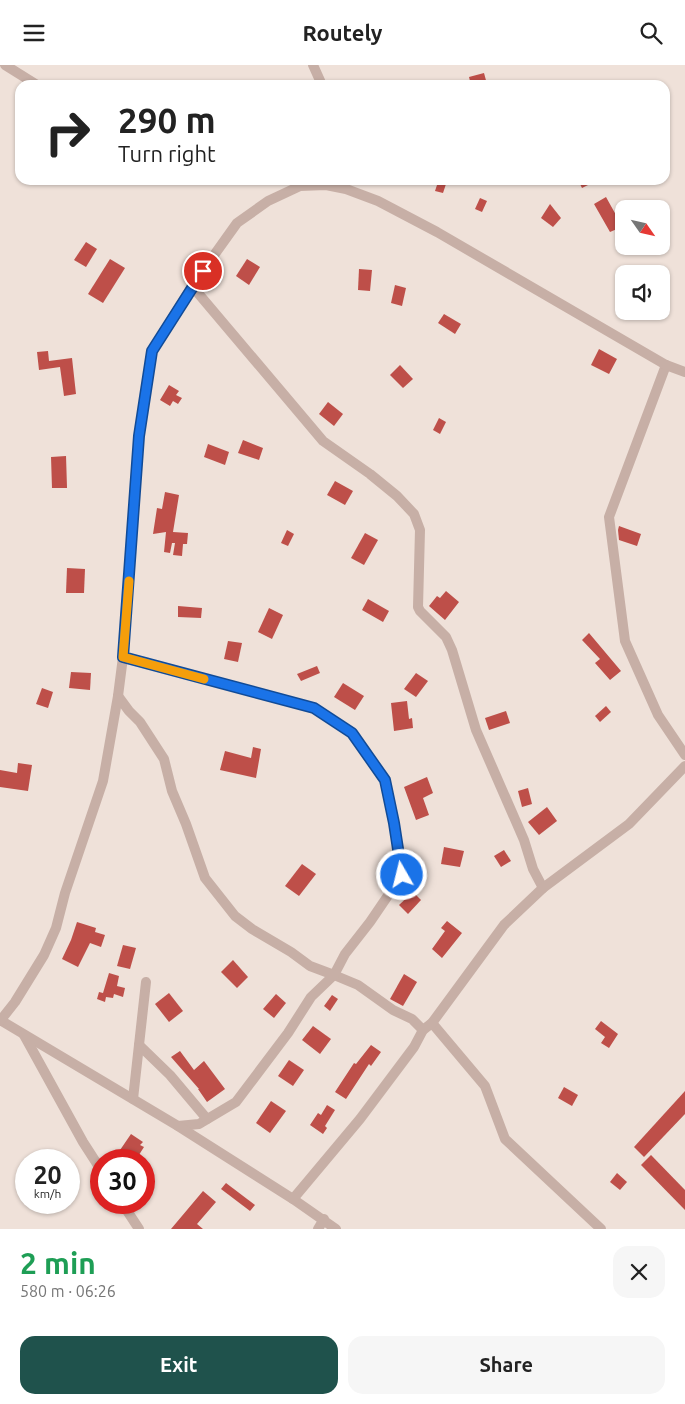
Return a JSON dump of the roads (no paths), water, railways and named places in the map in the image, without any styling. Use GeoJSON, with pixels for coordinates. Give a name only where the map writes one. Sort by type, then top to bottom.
{"type":"FeatureCollection","features":[{"type":"Feature","properties":{"kind":"street"},"geometry":{"type":"LineString","coordinates":[[5,65],[29,80]]}},
{"type":"Feature","properties":{"kind":"street"},"geometry":{"type":"LineString","coordinates":[[313,65],[320,80]]}},
{"type":"Feature","properties":{"kind":"street"},"geometry":{"type":"LineString","coordinates":[[336,1229],[324,1219],[178,1126],[0,1020],[15,1002],[44,955],[56,928],[65,893],[103,781],[123,657],[139,436],[152,351],[192,286],[238,223],[268,201],[300,186],[347,185],[437,231],[666,365],[685,371]]}},
{"type":"Feature","properties":{"kind":"street"},"geometry":{"type":"LineString","coordinates":[[192,286],[323,441],[398,496],[414,514],[420,530],[418,607],[446,637],[476,731],[524,840],[532,869],[543,888]]}},
{"type":"Feature","properties":{"kind":"street"},"geometry":{"type":"LineString","coordinates":[[666,365],[609,517],[625,641],[658,715],[685,755]]}},
{"type":"Feature","properties":{"kind":"street"},"geometry":{"type":"LineString","coordinates":[[123,657],[314,708],[352,733],[385,780],[402,875],[370,923],[345,954],[334,975],[311,997],[288,1033],[236,1102],[198,1124],[178,1126]]}},
{"type":"Feature","properties":{"kind":"street"},"geometry":{"type":"LineString","coordinates":[[118,696],[140,722],[164,759],[172,791],[186,823],[204,878],[235,916],[310,966],[358,985],[393,1010],[412,1019],[423,1030]]}},
{"type":"Feature","properties":{"kind":"street"},"geometry":{"type":"LineString","coordinates":[[293,1199],[360,1119],[414,1047],[423,1030],[432,1023],[504,925],[543,888],[629,825],[685,765]]}},
{"type":"Feature","properties":{"kind":"street"},"geometry":{"type":"LineString","coordinates":[[133,1099],[146,983]]}},
{"type":"Feature","properties":{"kind":"street"},"geometry":{"type":"LineString","coordinates":[[432,1023],[485,1086],[505,1139],[602,1229]]}},
{"type":"Feature","properties":{"kind":"street"},"geometry":{"type":"LineString","coordinates":[[23,1034],[90,1153]]}},
{"type":"Feature","properties":{"kind":"street"},"geometry":{"type":"LineString","coordinates":[[139,1045],[170,1075],[207,1119]]}},
{"type":"Feature","properties":{"kind":"street"},"geometry":{"type":"LineString","coordinates":[[129,1214],[139,1229]]}},
{"type":"Feature","properties":{"kind":"street"},"geometry":{"type":"LineString","coordinates":[[318,1229],[324,1219]]}}]}
